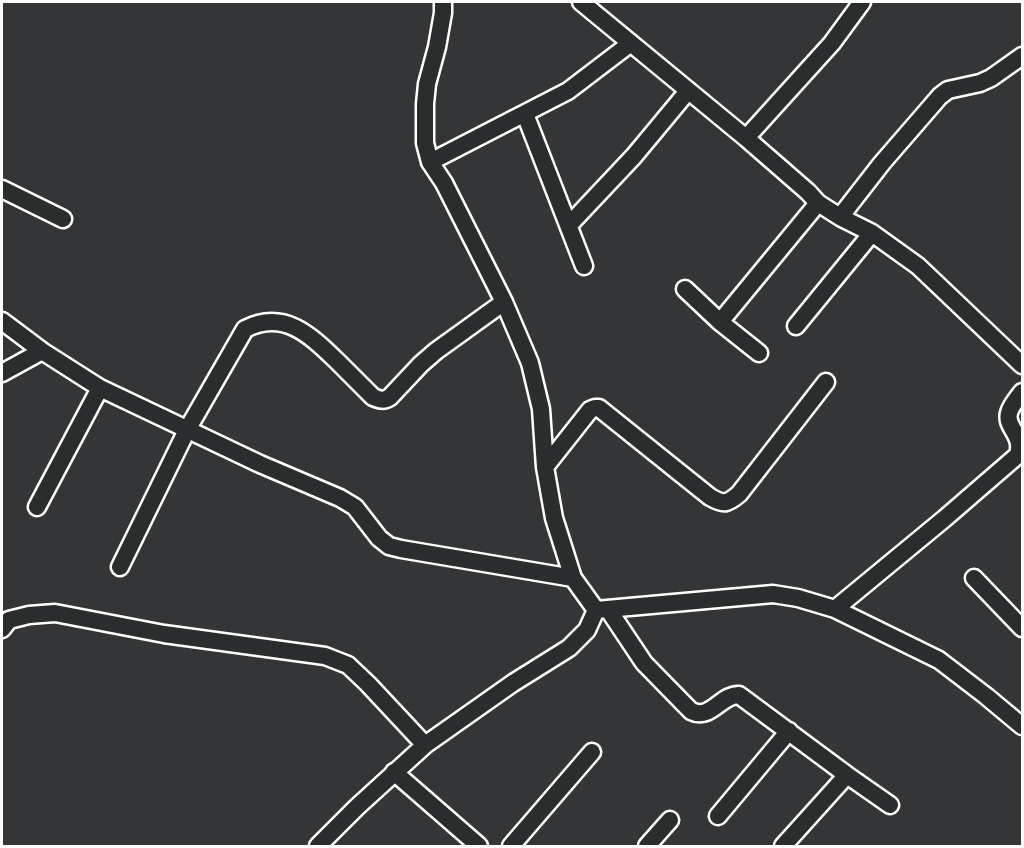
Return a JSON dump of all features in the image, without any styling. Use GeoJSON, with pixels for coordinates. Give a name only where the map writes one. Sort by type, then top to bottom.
{"type":"FeatureCollection","features":[{"type":"Feature","properties":{"kind":"street"},"geometry":{"type":"LineString","coordinates":[[442,2],[443,13],[437,46],[427,84],[425,143],[430,162],[444,183],[504,302],[530,363],[541,409],[545,467],[554,518],[573,578],[602,609],[644,663],[692,711],[699,714],[708,712],[730,696],[739,695],[890,805]]}},
{"type":"Feature","properties":{"kind":"street"},"geometry":{"type":"LineString","coordinates":[[581,2],[746,138],[818,203],[840,217],[872,232],[918,266],[1023,365]]}},
{"type":"Feature","properties":{"kind":"street"},"geometry":{"type":"LineString","coordinates":[[746,138],[832,43],[862,2]]}},
{"type":"Feature","properties":{"kind":"street"},"geometry":{"type":"LineString","coordinates":[[430,162],[568,92],[631,43]]}},
{"type":"Feature","properties":{"kind":"street"},"geometry":{"type":"LineString","coordinates":[[840,217],[882,163],[940,96],[948,90],[980,83],[991,78],[1023,56]]}},
{"type":"Feature","properties":{"kind":"street"},"geometry":{"type":"LineString","coordinates":[[568,225],[633,156],[688,91]]}},
{"type":"Feature","properties":{"kind":"street"},"geometry":{"type":"LineString","coordinates":[[525,114],[584,266]]}},
{"type":"Feature","properties":{"kind":"street"},"geometry":{"type":"LineString","coordinates":[[2,189],[63,219]]}},
{"type":"Feature","properties":{"kind":"street"},"geometry":{"type":"LineString","coordinates":[[720,322],[818,203]]}},
{"type":"Feature","properties":{"kind":"street"},"geometry":{"type":"LineString","coordinates":[[796,326],[872,232]]}},
{"type":"Feature","properties":{"kind":"street"},"geometry":{"type":"LineString","coordinates":[[685,289],[720,322],[759,353]]}},
{"type":"Feature","properties":{"kind":"street"},"geometry":{"type":"LineString","coordinates":[[120,567],[187,430],[245,329],[265,321],[278,322],[303,331],[315,339],[373,397],[381,400],[390,397],[436,351],[504,302]]}},
{"type":"Feature","properties":{"kind":"street"},"geometry":{"type":"LineString","coordinates":[[2,321],[42,351],[100,388],[260,464],[340,498],[355,507],[388,546],[573,578]]}},
{"type":"Feature","properties":{"kind":"street"},"geometry":{"type":"LineString","coordinates":[[2,373],[42,351]]}},
{"type":"Feature","properties":{"kind":"street"},"geometry":{"type":"LineString","coordinates":[[545,467],[590,410],[599,408],[710,497],[719,503],[729,502],[739,494],[826,382]]}},
{"type":"Feature","properties":{"kind":"street"},"geometry":{"type":"LineString","coordinates":[[37,507],[100,388]]}},
{"type":"Feature","properties":{"kind":"street"},"geometry":{"type":"LineString","coordinates":[[834,609],[1018,455],[1021,448],[1020,440],[1008,417],[1009,410],[1023,392]]}},
{"type":"Feature","properties":{"kind":"street"},"geometry":{"type":"LineString","coordinates":[[974,578],[1023,628]]}},
{"type":"Feature","properties":{"kind":"street"},"geometry":{"type":"LineString","coordinates":[[318,846],[425,745],[513,683],[569,648],[587,630],[602,609],[773,594],[798,598],[834,609],[939,660],[1023,726]]}},
{"type":"Feature","properties":{"kind":"street"},"geometry":{"type":"LineString","coordinates":[[2,629],[9,620],[29,615],[55,613],[164,634],[325,656],[348,665],[425,745]]}},
{"type":"Feature","properties":{"kind":"street"},"geometry":{"type":"LineString","coordinates":[[718,816],[789,731]]}},
{"type":"Feature","properties":{"kind":"street"},"geometry":{"type":"LineString","coordinates":[[511,846],[592,752]]}},
{"type":"Feature","properties":{"kind":"street"},"geometry":{"type":"LineString","coordinates":[[394,772],[476,845]]}},
{"type":"Feature","properties":{"kind":"street"},"geometry":{"type":"LineString","coordinates":[[783,846],[847,775]]}},
{"type":"Feature","properties":{"kind":"street"},"geometry":{"type":"LineString","coordinates":[[647,846],[670,820]]}}]}
